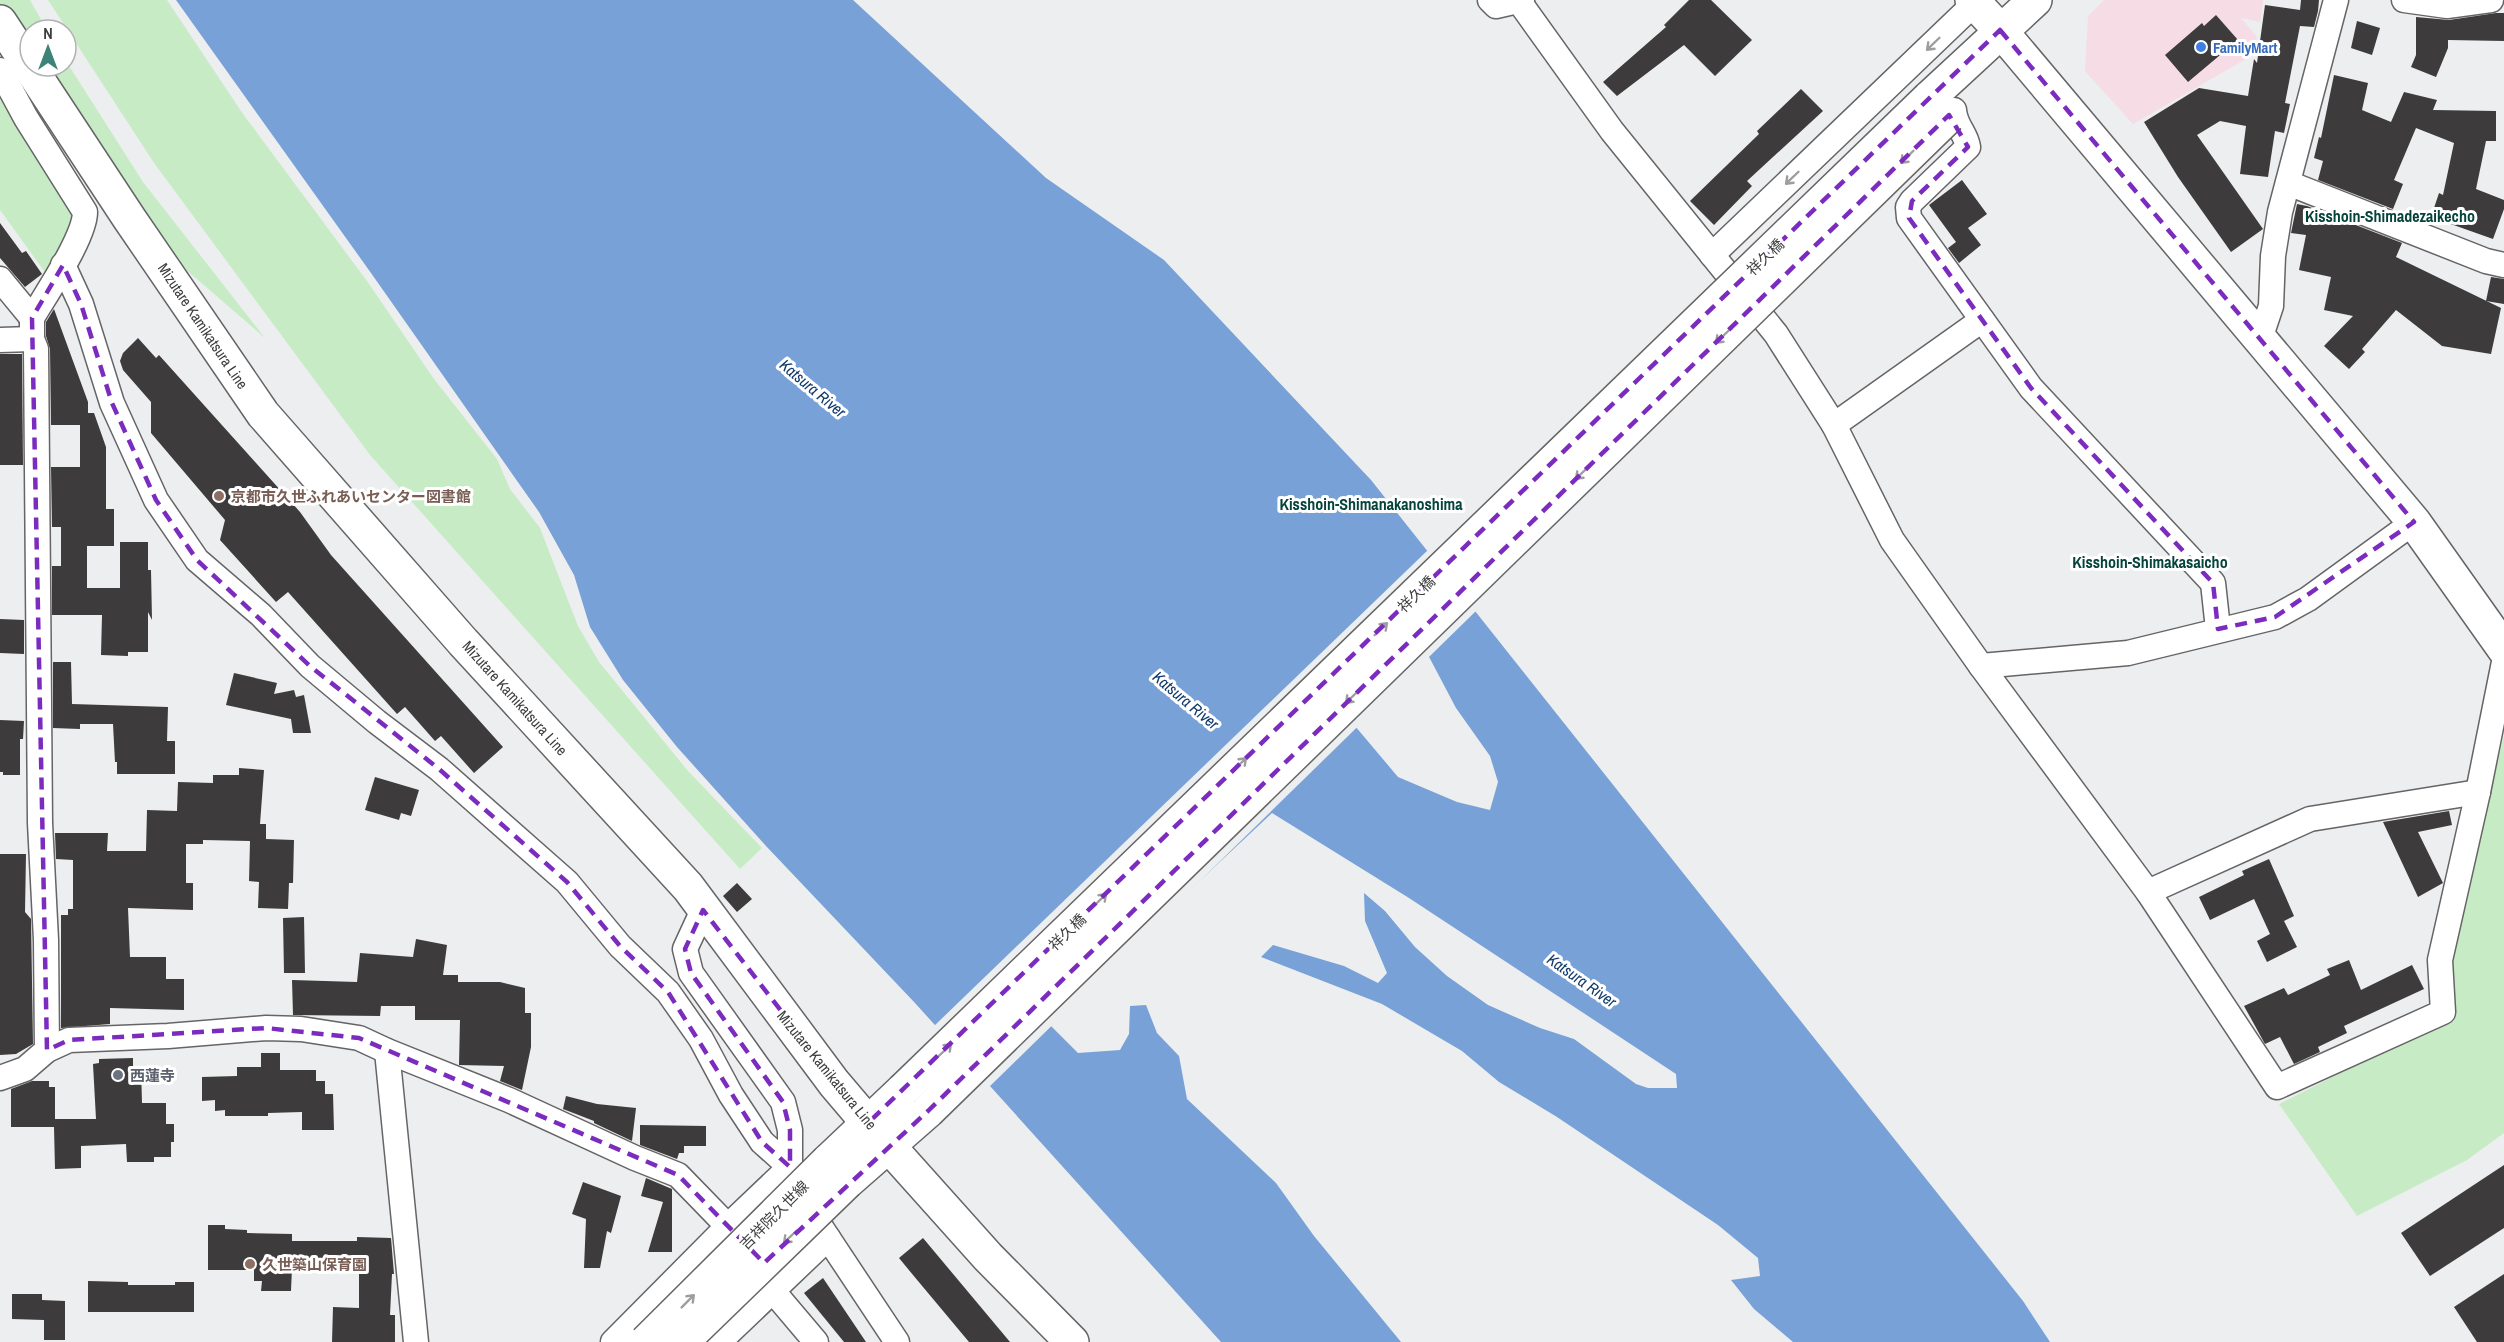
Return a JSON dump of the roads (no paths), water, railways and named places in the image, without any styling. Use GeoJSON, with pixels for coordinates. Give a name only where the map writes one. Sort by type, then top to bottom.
{"type":"FeatureCollection","features":[{"type":"Feature","properties":{"kind":"street"},"geometry":{"type":"LineString","coordinates":[[1490,0],[1496,6],[1520,1],[1612,131],[1776,334],[1834,425],[1892,540],[1981,666],[2148,892],[2277,1087],[2443,1012],[2440,960],[2478,792],[2504,662]]}},
{"type":"Feature","properties":{"kind":"street"},"geometry":{"type":"LineString","coordinates":[[2035,0],[2000,30],[1944,108],[1967,138],[1968,147],[1912,201],[1908,207],[1909,218],[2031,388],[2213,583],[2218,629]]}},
{"type":"Feature","properties":{"kind":"street"},"geometry":{"type":"LineString","coordinates":[[2260,339],[2271,306],[2273,256],[2280,212],[2336,0]]}},
{"type":"Feature","properties":{"kind":"street"},"geometry":{"type":"LineString","coordinates":[[2404,0],[2447,6],[2491,0]]}},
{"type":"Feature","properties":{"kind":"street"},"geometry":{"type":"LineString","coordinates":[[1712,255],[1974,1],[2414,522],[2504,649]]}},
{"type":"Feature","properties":{"kind":"street","name":"Mizutare Kamikatsura Line"},"geometry":{"type":"LineString","coordinates":[[0,22],[129,218],[263,414],[463,642],[688,887],[834,1083],[988,1257],[1072,1342]]}},
{"type":"Feature","properties":{"kind":"street"},"geometry":{"type":"LineString","coordinates":[[0,70],[26,118],[85,212],[85,221],[32,329],[0,340]]}},
{"type":"Feature","properties":{"kind":"street","name":"祥久橋"},"geometry":{"type":"LineString","coordinates":[[903,1090],[1944,108]]}},
{"type":"Feature","properties":{"kind":"street","name":"祥久橋"},"geometry":{"type":"LineString","coordinates":[[927,1111],[1944,108]]}},
{"type":"Feature","properties":{"kind":"street"},"geometry":{"type":"LineString","coordinates":[[2288,183],[2475,256],[2504,265]]}},
{"type":"Feature","properties":{"kind":"street"},"geometry":{"type":"LineString","coordinates":[[63,265],[81,304],[112,403],[156,500],[196,560],[261,615],[310,666],[377,722],[439,769],[567,882],[620,946],[668,992],[701,1039],[731,1095],[762,1142],[790,1167],[828,1238],[897,1342]]}},
{"type":"Feature","properties":{"kind":"street"},"geometry":{"type":"LineString","coordinates":[[0,279],[32,329],[36,349],[40,823],[46,940],[47,1050]]}},
{"type":"Feature","properties":{"kind":"street"},"geometry":{"type":"LineString","coordinates":[[1834,425],[1982,320]]}},
{"type":"Feature","properties":{"kind":"street"},"geometry":{"type":"LineString","coordinates":[[1981,666],[2128,653],[2218,629],[2275,617],[2308,599],[2414,522]]}},
{"type":"Feature","properties":{"kind":"street"},"geometry":{"type":"LineString","coordinates":[[2148,892],[2310,819],[2478,792]]}},
{"type":"Feature","properties":{"kind":"street"},"geometry":{"type":"LineString","coordinates":[[613,1342],[790,1167],[790,1130],[783,1102],[691,973],[685,949],[704,910]]}},
{"type":"Feature","properties":{"kind":"street"},"geometry":{"type":"LineString","coordinates":[[0,1078],[25,1069],[47,1050],[69,1040],[168,1036],[266,1028],[301,1029],[359,1038],[508,1100],[635,1158],[678,1175],[728,1226],[777,1286],[816,1342]]}},
{"type":"Feature","properties":{"kind":"street"},"geometry":{"type":"LineString","coordinates":[[387,1051],[416,1342]]}},
{"type":"Feature","properties":{"kind":"street","name":"吉祥院久世線"},"geometry":{"type":"LineString","coordinates":[[880,1134],[903,1090]]}},
{"type":"Feature","properties":{"kind":"street","name":"吉祥院久世線"},"geometry":{"type":"LineString","coordinates":[[646,1342],[880,1134],[927,1111]]}},
{"type":"Feature","properties":{"kind":"street","name":"吉祥院久世線"},"geometry":{"type":"LineString","coordinates":[[682,1342],[838,1171]]}},
{"type":"Feature","properties":{"kind":"street"},"geometry":{"type":"LineString","coordinates":[[719,1342],[828,1238]]}},
{"type":"Feature","properties":{"kind":"water","name":"Katsura River"},"geometry":{"type":"Polygon","coordinates":[[[176,0],[853,0],[1046,178],[1164,260],[1371,480],[2023,1301],[2050,1342],[1793,1342],[1754,1309],[1731,1280],[1760,1276],[1758,1258],[1718,1225],[1557,1117],[1499,1082],[1462,1051],[1382,1004],[1261,957],[1273,945],[1344,966],[1378,983],[1387,973],[1365,921],[1364,893],[1385,911],[1415,947],[1447,976],[1488,1005],[1540,1028],[1574,1039],[1636,1084],[1648,1088],[1677,1088],[1676,1074],[1409,898],[1272,813],[1048,1023],[1078,1053],[1120,1050],[1129,1034],[1130,1006],[1146,1005],[1157,1033],[1179,1056],[1187,1099],[1276,1183],[1314,1236],[1401,1342],[1221,1342],[915,1003],[766,846],[677,747],[623,680],[590,627],[574,575],[539,512],[176,0]],[[1427,653],[1355,726],[1398,777],[1457,802],[1490,810],[1498,782],[1490,756],[1456,708],[1427,653]]]}},
{"type":"Feature","properties":{"kind":"place","name":"FamilyMart"},"geometry":{"type":"Point","coordinates":[2201,47]}},
{"type":"Feature","properties":{"kind":"place","name":"京都市久世ふれあいセンター図書館"},"geometry":{"type":"Point","coordinates":[219,496]}},
{"type":"Feature","properties":{"kind":"place","name":"西蓮寺"},"geometry":{"type":"Point","coordinates":[118,1075]}},
{"type":"Feature","properties":{"kind":"place","name":"久世築山保育園"},"geometry":{"type":"Point","coordinates":[250,1264]}},
{"type":"Feature","properties":{"kind":"district","name":"Kisshoin-Shimadezaikecho"},"geometry":{"type":"Point","coordinates":[2390,216]}},
{"type":"Feature","properties":{"kind":"district","name":"Kisshoin-Shimanakanoshima"},"geometry":{"type":"Point","coordinates":[1371,504]}},
{"type":"Feature","properties":{"kind":"district","name":"Kisshoin-Shimakasaicho"},"geometry":{"type":"Point","coordinates":[2150,562]}}]}
